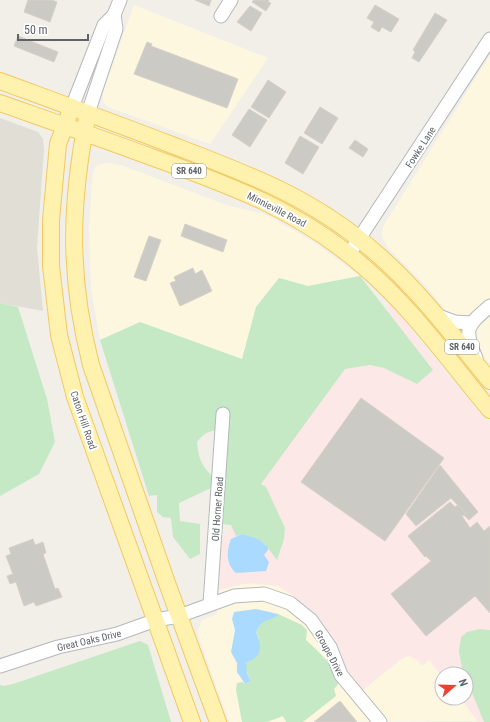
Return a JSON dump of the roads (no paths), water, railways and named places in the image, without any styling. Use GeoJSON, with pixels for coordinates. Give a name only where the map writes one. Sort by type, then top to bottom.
{"type":"FeatureCollection","features":[{"type":"Feature","properties":{"kind":"main road","name":"Minnieville Road"},"geometry":{"type":"LineString","coordinates":[[0,81],[88,112],[238,170],[282,189],[310,204],[359,240],[394,270],[435,315],[486,376]]}},
{"type":"Feature","properties":{"kind":"main road","name":"Minnieville Road"},"geometry":{"type":"LineString","coordinates":[[0,103],[84,132],[252,196],[304,222],[350,254],[394,295],[490,410]]}},
{"type":"Feature","properties":{"kind":"main road","name":"Caton Hill Road"},"geometry":{"type":"LineString","coordinates":[[72,107],[58,144],[50,220],[51,274],[59,335],[75,396],[192,722]]}},
{"type":"Feature","properties":{"kind":"main road"},"geometry":{"type":"LineString","coordinates":[[88,112],[76,186],[73,249],[77,298],[83,335],[91,365],[179,616],[218,722]]}},
{"type":"Feature","properties":{"kind":"street"},"geometry":{"type":"LineString","coordinates":[[72,107],[104,25],[114,15],[120,0]]}},
{"type":"Feature","properties":{"kind":"street"},"geometry":{"type":"LineString","coordinates":[[221,16],[231,0]]}},
{"type":"Feature","properties":{"kind":"street"},"geometry":{"type":"LineString","coordinates":[[88,112],[116,29],[114,15]]}},
{"type":"Feature","properties":{"kind":"street","name":"Fowke Lane"},"geometry":{"type":"LineString","coordinates":[[350,254],[490,39]]}},
{"type":"Feature","properties":{"kind":"street"},"geometry":{"type":"LineString","coordinates":[[486,376],[469,342],[468,333],[471,323],[490,306]]}},
{"type":"Feature","properties":{"kind":"street"},"geometry":{"type":"LineString","coordinates":[[435,315],[455,322],[471,323]]}},
{"type":"Feature","properties":{"kind":"street","name":"Old Horner Road"},"geometry":{"type":"LineString","coordinates":[[210,604],[223,414]]}},
{"type":"Feature","properties":{"kind":"street","name":"Groupe Drive"},"geometry":{"type":"LineString","coordinates":[[179,616],[234,596],[259,593],[278,597],[297,607],[319,630],[331,651],[341,675],[380,722]]}},
{"type":"Feature","properties":{"kind":"street","name":"Great Oaks Drive"},"geometry":{"type":"LineString","coordinates":[[0,666],[58,647],[117,634],[156,620],[179,616]]}},
{"type":"Feature","properties":{"kind":"water"},"geometry":{"type":"Polygon","coordinates":[[[242,534],[258,539],[268,547],[268,550],[264,555],[269,562],[266,571],[236,573],[230,566],[228,558],[229,544],[231,539],[242,534]]]}},
{"type":"Feature","properties":{"kind":"water"},"geometry":{"type":"Polygon","coordinates":[[[256,609],[278,614],[278,616],[262,623],[256,633],[259,638],[260,651],[256,657],[246,663],[247,673],[251,681],[245,684],[237,672],[237,663],[231,652],[235,630],[232,619],[234,612],[256,609]]]}}]}
